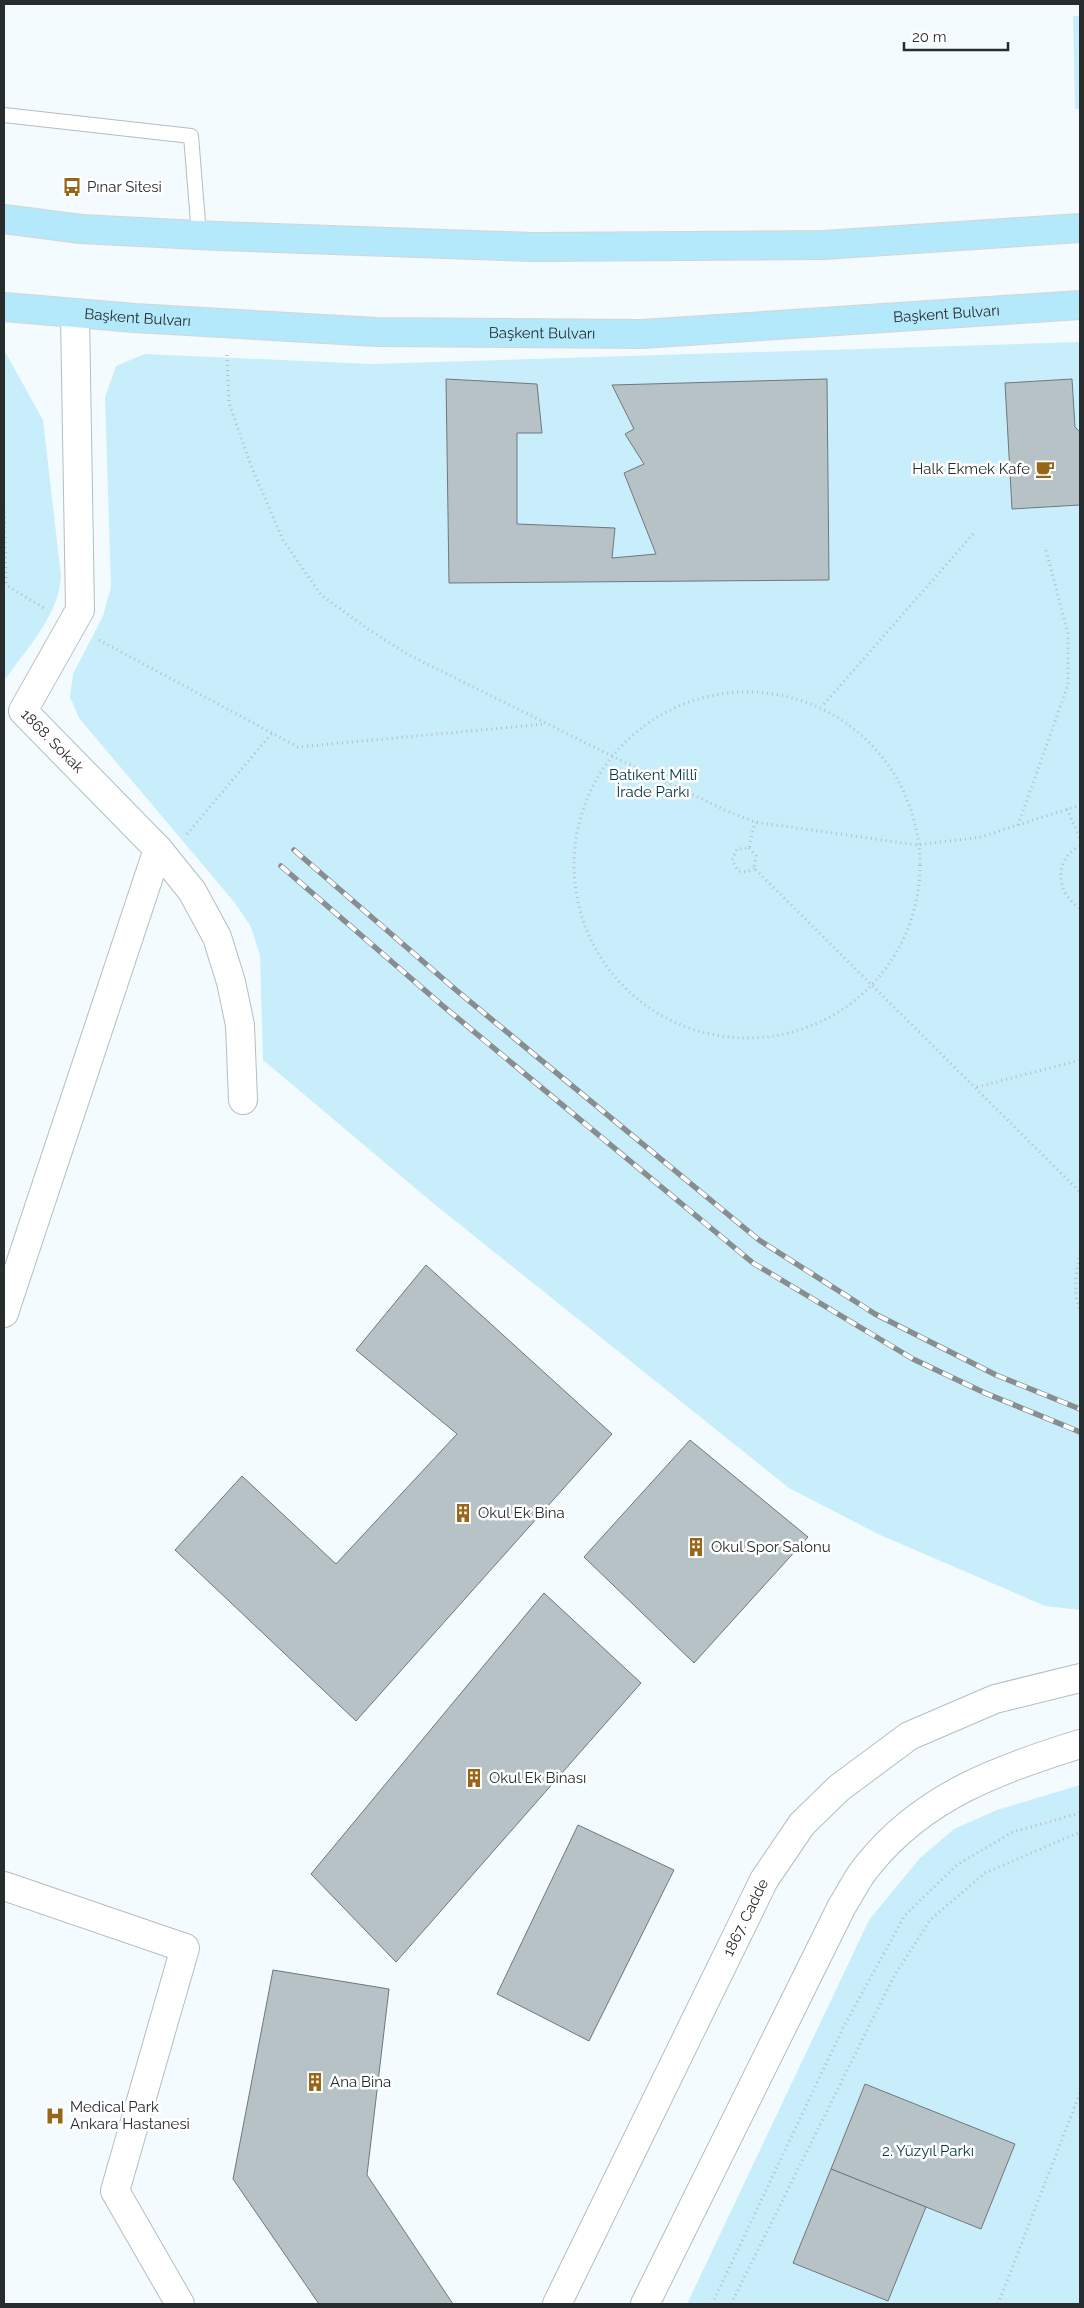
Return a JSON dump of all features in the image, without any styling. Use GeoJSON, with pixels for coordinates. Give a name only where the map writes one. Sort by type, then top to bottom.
{"type":"FeatureCollection","features":[{"type":"Feature","properties":{"kind":"main road"},"geometry":{"type":"LineString","coordinates":[[4,219],[81,229],[552,247],[831,244],[1080,228]]}},
{"type":"Feature","properties":{"kind":"main road","name":"Başkent Bulvarı"},"geometry":{"type":"LineString","coordinates":[[4,306],[75,314],[376,332],[642,334],[1080,305]]}},
{"type":"Feature","properties":{"kind":"street","name":"1868. Sokak"},"geometry":{"type":"LineString","coordinates":[[75,314],[80,610],[72,625],[13,703],[162,854],[192,891],[217,937],[240,1024],[243,1100]]}},
{"type":"Feature","properties":{"kind":"street"},"geometry":{"type":"LineString","coordinates":[[4,1313],[162,854]]}},
{"type":"Feature","properties":{"kind":"street","name":"1867. Cadde"},"geometry":{"type":"LineString","coordinates":[[557,2304],[764,1880],[802,1824],[839,1788],[909,1736],[995,1699],[1080,1678]]}},
{"type":"Feature","properties":{"kind":"street"},"geometry":{"type":"LineString","coordinates":[[645,2304],[842,1906],[868,1865],[902,1828],[947,1795],[1016,1764],[1080,1744]]}},
{"type":"Feature","properties":{"kind":"street"},"geometry":{"type":"LineString","coordinates":[[4,1886],[185,1948],[114,2191],[180,2304]]}},
{"type":"Feature","properties":{"kind":"lane"},"geometry":{"type":"LineString","coordinates":[[4,115],[191,136],[199,235]]}},
{"type":"Feature","properties":{"kind":"path"},"geometry":{"type":"LineString","coordinates":[[226,324],[229,403],[250,464],[284,540],[321,595],[368,629],[409,655],[614,757],[727,811],[755,822],[918,845],[981,837],[1080,805]]}},
{"type":"Feature","properties":{"kind":"path"},"geometry":{"type":"LineString","coordinates":[[4,507],[5,585],[72,625],[298,747],[547,724]]}},
{"type":"Feature","properties":{"kind":"path"},"geometry":{"type":"LineString","coordinates":[[824,704],[974,533]]}},
{"type":"Feature","properties":{"kind":"path"},"geometry":{"type":"LineString","coordinates":[[1018,825],[1068,685],[1068,634],[1046,550]]}},
{"type":"Feature","properties":{"kind":"path"},"geometry":{"type":"LineString","coordinates":[[747,692],[801,695],[824,704],[857,726],[893,767],[914,817],[921,872],[910,926],[882,975],[873,984],[840,1012],[789,1034],[731,1038],[674,1023],[625,990],[591,944],[574,887],[576,829],[598,774],[637,730],[688,702],[747,692]]}},
{"type":"Feature","properties":{"kind":"path"},"geometry":{"type":"LineString","coordinates":[[162,854],[272,733]]}},
{"type":"Feature","properties":{"kind":"path"},"geometry":{"type":"LineString","coordinates":[[1067,809],[1080,838]]}},
{"type":"Feature","properties":{"kind":"path"},"geometry":{"type":"LineString","coordinates":[[748,848],[755,822]]}},
{"type":"Feature","properties":{"kind":"path"},"geometry":{"type":"LineString","coordinates":[[1080,846],[1066,858],[1061,868],[1060,880],[1063,891],[1070,901],[1080,908]]}},
{"type":"Feature","properties":{"kind":"path"},"geometry":{"type":"LineString","coordinates":[[740,848],[748,848],[756,856],[754,868],[742,872],[732,864],[734,852],[740,848]]}},
{"type":"Feature","properties":{"kind":"path"},"geometry":{"type":"LineString","coordinates":[[754,868],[873,984],[1080,1192]]}},
{"type":"Feature","properties":{"kind":"path"},"geometry":{"type":"LineString","coordinates":[[977,1088],[1080,1060]]}},
{"type":"Feature","properties":{"kind":"path"},"geometry":{"type":"LineString","coordinates":[[1080,1253],[1076,1271],[1076,1299],[1080,1310]]}},
{"type":"Feature","properties":{"kind":"path"},"geometry":{"type":"LineString","coordinates":[[712,2304],[843,2028],[905,1915],[958,1864],[997,1841],[1013,1832],[1080,1813]]}},
{"type":"Feature","properties":{"kind":"path"},"geometry":{"type":"LineString","coordinates":[[731,2304],[893,1978],[930,1920],[985,1873],[1080,1832]]}},
{"type":"Feature","properties":{"kind":"path"},"geometry":{"type":"LineString","coordinates":[[998,2304],[1080,2093]]}},
{"type":"Feature","properties":{"kind":"green space"},"geometry":{"type":"Polygon","coordinates":[[[1073,16],[1080,16],[1080,109],[1075,109],[1073,16]]]}},
{"type":"Feature","properties":{"kind":"green space","name":"Batıkent Millî İrade Parkı"},"geometry":{"type":"Polygon","coordinates":[[[1080,342],[1080,1610],[1045,1606],[878,1534],[789,1488],[433,1203],[263,1060],[260,956],[251,927],[235,903],[79,718],[70,697],[73,674],[103,616],[111,587],[105,397],[116,366],[145,354],[372,364],[1080,342]]]}},
{"type":"Feature","properties":{"kind":"green space"},"geometry":{"type":"Polygon","coordinates":[[[4,350],[43,420],[61,576],[59,591],[48,618],[4,681],[4,350]]]}},
{"type":"Feature","properties":{"kind":"green space","name":"2. Yüzyıl Parkı"},"geometry":{"type":"Polygon","coordinates":[[[1080,1785],[1080,2304],[687,2304],[869,1920],[920,1858],[954,1829],[997,1810],[1080,1785]]]}},
{"type":"Feature","properties":{"kind":"building"},"geometry":{"type":"Polygon","coordinates":[[[446,379],[537,384],[542,433],[517,433],[517,524],[615,528],[612,558],[656,554],[624,473],[644,464],[625,434],[634,429],[612,385],[827,379],[829,580],[449,583],[446,379]]]}},
{"type":"Feature","properties":{"kind":"building","name":"Halk Ekmek Kafe"},"geometry":{"type":"Polygon","coordinates":[[[1072,379],[1075,427],[1080,432],[1080,505],[1012,509],[1005,383],[1072,379]]]}},
{"type":"Feature","properties":{"kind":"building","name":"Okul Ek Bina"},"geometry":{"type":"Polygon","coordinates":[[[426,1265],[612,1434],[356,1721],[175,1550],[242,1476],[336,1564],[457,1434],[356,1350],[426,1265]]]}},
{"type":"Feature","properties":{"kind":"building","name":"Okul Spor Salonu"},"geometry":{"type":"Polygon","coordinates":[[[690,1440],[808,1537],[694,1663],[584,1557],[690,1440]]]}},
{"type":"Feature","properties":{"kind":"building","name":"Okul Ek Binası"},"geometry":{"type":"Polygon","coordinates":[[[544,1593],[641,1683],[396,1962],[311,1874],[544,1593]]]}},
{"type":"Feature","properties":{"kind":"building","name":"Okul Ek Binası"},"geometry":{"type":"Polygon","coordinates":[[[578,1825],[674,1870],[589,2041],[497,1994],[578,1825]]]}},
{"type":"Feature","properties":{"kind":"building","name":"Ana Bina"},"geometry":{"type":"Polygon","coordinates":[[[273,1970],[389,1989],[367,2175],[453,2304],[319,2304],[233,2179],[273,1970]]]}},
{"type":"Feature","properties":{"kind":"building"},"geometry":{"type":"Polygon","coordinates":[[[865,2084],[1015,2144],[981,2229],[831,2169],[865,2084]]]}},
{"type":"Feature","properties":{"kind":"building"},"geometry":{"type":"Polygon","coordinates":[[[831,2169],[926,2207],[888,2301],[793,2263],[831,2169]]]}},
{"type":"Feature","properties":{"kind":"railway"},"geometry":{"type":"LineString","coordinates":[[294,850],[456,990],[759,1240],[875,1314],[996,1375],[1080,1409]]}},
{"type":"Feature","properties":{"kind":"railway"},"geometry":{"type":"LineString","coordinates":[[281,866],[443,1006],[753,1263],[913,1359],[985,1393],[1080,1432]]}},
{"type":"Feature","properties":{"kind":"place","name":"Pınar Sitesi"},"geometry":{"type":"Point","coordinates":[72,187]}},
{"type":"Feature","properties":{"kind":"place","name":"Halk Ekmek Kafe"},"geometry":{"type":"Point","coordinates":[1045,469]}},
{"type":"Feature","properties":{"kind":"place","name":"Okul Ek Bina"},"geometry":{"type":"Point","coordinates":[463,1513]}},
{"type":"Feature","properties":{"kind":"place","name":"Okul Spor Salonu"},"geometry":{"type":"Point","coordinates":[696,1547]}},
{"type":"Feature","properties":{"kind":"place","name":"Okul Ek Binası"},"geometry":{"type":"Point","coordinates":[474,1778]}},
{"type":"Feature","properties":{"kind":"place","name":"Ana Bina"},"geometry":{"type":"Point","coordinates":[315,2082]}},
{"type":"Feature","properties":{"kind":"place","name":"Medical Park Ankara Hastanesi"},"geometry":{"type":"Point","coordinates":[55,2116]}}]}
